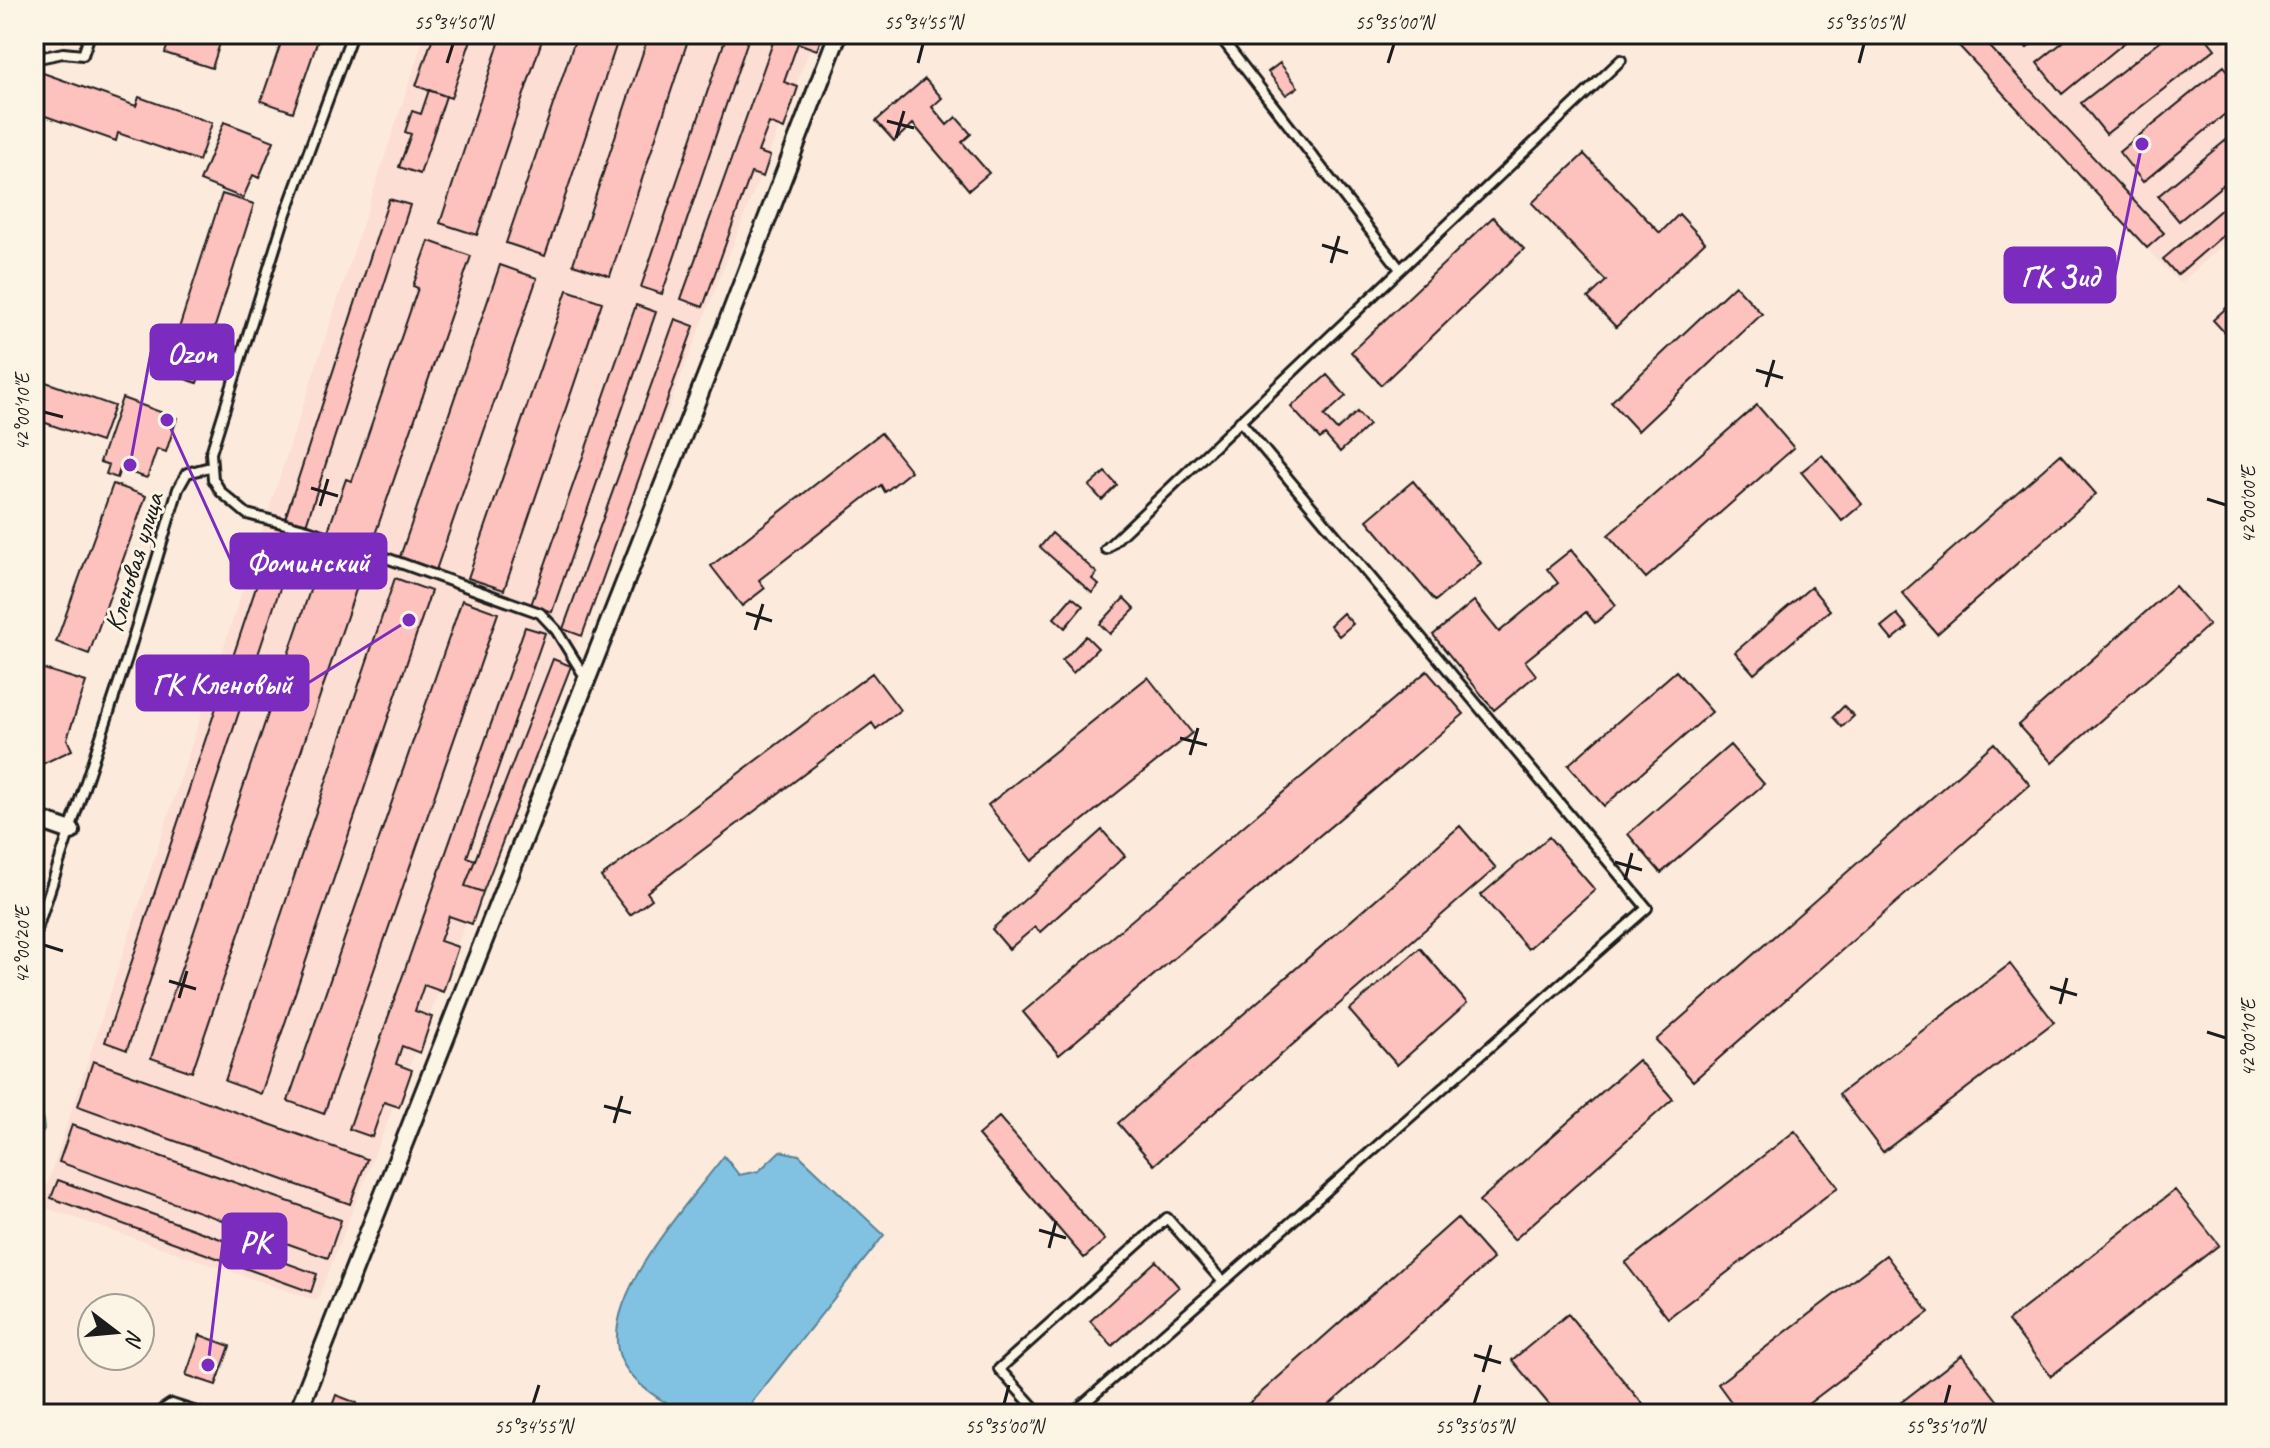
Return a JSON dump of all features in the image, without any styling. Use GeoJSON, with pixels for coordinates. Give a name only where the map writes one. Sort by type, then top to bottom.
{"type":"FeatureCollection","features":[{"type":"Feature","properties":{"kind":"street"},"geometry":{"type":"LineString","coordinates":[[297,1414],[838,34]]}},
{"type":"Feature","properties":{"kind":"street"},"geometry":{"type":"LineString","coordinates":[[34,818],[71,831]]}},
{"type":"Feature","properties":{"kind":"lane"},"geometry":{"type":"LineString","coordinates":[[34,59],[63,53],[83,55],[90,34]]}},
{"type":"Feature","properties":{"kind":"lane"},"geometry":{"type":"LineString","coordinates":[[352,34],[286,213],[211,453],[213,479],[221,492],[247,514],[308,530],[540,613],[556,630],[585,677]]}},
{"type":"Feature","properties":{"kind":"lane"},"geometry":{"type":"LineString","coordinates":[[1218,34],[1400,269]]}},
{"type":"Feature","properties":{"kind":"lane"},"geometry":{"type":"LineString","coordinates":[[1106,549],[1621,60]]}},
{"type":"Feature","properties":{"kind":"lane"},"geometry":{"type":"LineString","coordinates":[[1072,1414],[1647,908],[1240,421]]}},
{"type":"Feature","properties":{"kind":"lane","name":"Кленовая улица"},"geometry":{"type":"LineString","coordinates":[[34,938],[71,831],[178,489],[187,473],[210,467]]}},
{"type":"Feature","properties":{"kind":"lane"},"geometry":{"type":"LineString","coordinates":[[1040,1414],[999,1369],[1167,1218],[1223,1282]]}},
{"type":"Feature","properties":{"kind":"lane"},"geometry":{"type":"LineString","coordinates":[[156,1414],[171,1404],[203,1414]]}},
{"type":"Feature","properties":{"kind":"shaded area"},"geometry":{"type":"Polygon","coordinates":[[[425,34],[816,34],[317,1301],[40,1206],[425,34]]]}},
{"type":"Feature","properties":{"kind":"shaded area"},"geometry":{"type":"Polygon","coordinates":[[[1945,34],[2217,34],[2236,55],[2236,233],[2180,284],[1945,34]]]}},
{"type":"Feature","properties":{"kind":"green space"},"geometry":{"type":"Polygon","coordinates":[[[34,1095],[40,1096],[44,1129],[34,1147],[34,1095]]]}},
{"type":"Feature","properties":{"kind":"water"},"geometry":{"type":"Polygon","coordinates":[[[780,1151],[799,1155],[884,1235],[749,1406],[710,1413],[686,1410],[662,1401],[640,1385],[623,1363],[618,1350],[618,1327],[637,1275],[672,1222],[724,1156],[739,1175],[759,1171],[780,1151]]]}},
{"type":"Feature","properties":{"kind":"building"},"geometry":{"type":"Polygon","coordinates":[[[46,34],[67,34],[64,41],[46,34]]]}},
{"type":"Feature","properties":{"kind":"building"},"geometry":{"type":"Polygon","coordinates":[[[171,34],[223,34],[212,68],[165,53],[171,34]]]}},
{"type":"Feature","properties":{"kind":"building"},"geometry":{"type":"Polygon","coordinates":[[[284,34],[320,34],[293,112],[261,101],[284,34]]]}},
{"type":"Feature","properties":{"kind":"building"},"geometry":{"type":"Polygon","coordinates":[[[434,34],[473,34],[451,98],[416,86],[434,34]]]}},
{"type":"Feature","properties":{"kind":"building"},"geometry":{"type":"Polygon","coordinates":[[[502,34],[544,34],[477,235],[440,223],[502,34]]]}},
{"type":"Feature","properties":{"kind":"building"},"geometry":{"type":"Polygon","coordinates":[[[577,34],[620,34],[545,256],[506,243],[577,34]]]}},
{"type":"Feature","properties":{"kind":"building"},"geometry":{"type":"Polygon","coordinates":[[[649,34],[690,34],[610,276],[573,264],[649,34]]]}},
{"type":"Feature","properties":{"kind":"building"},"geometry":{"type":"Polygon","coordinates":[[[727,34],[750,34],[662,294],[641,287],[727,34]]]}},
{"type":"Feature","properties":{"kind":"building"},"geometry":{"type":"Polygon","coordinates":[[[776,34],[823,34],[817,50],[798,43],[784,82],[798,87],[784,129],[769,123],[758,152],[770,156],[763,177],[751,173],[703,307],[681,299],[776,34]]]}},
{"type":"Feature","properties":{"kind":"building"},"geometry":{"type":"Polygon","coordinates":[[[1948,34],[1978,34],[2164,233],[2147,248],[1948,34]]]}},
{"type":"Feature","properties":{"kind":"building"},"geometry":{"type":"Polygon","coordinates":[[[2015,34],[2043,34],[2027,48],[2015,34]]]}},
{"type":"Feature","properties":{"kind":"building"},"geometry":{"type":"Polygon","coordinates":[[[2073,34],[2135,34],[2062,94],[2037,63],[2073,34]]]}},
{"type":"Feature","properties":{"kind":"building"},"geometry":{"type":"Polygon","coordinates":[[[2169,34],[2203,34],[2215,49],[2106,134],[2081,103],[2169,34]]]}},
{"type":"Feature","properties":{"kind":"building"},"geometry":{"type":"Polygon","coordinates":[[[1280,63],[1298,87],[1286,95],[1268,72],[1280,63]]]}},
{"type":"Feature","properties":{"kind":"building"},"geometry":{"type":"Polygon","coordinates":[[[2224,66],[2236,81],[2236,105],[2143,182],[2119,152],[2224,66]]]}},
{"type":"Feature","properties":{"kind":"building"},"geometry":{"type":"Polygon","coordinates":[[[43,73],[136,106],[139,97],[212,123],[199,161],[118,133],[116,141],[34,112],[34,97],[43,73]]]}},
{"type":"Feature","properties":{"kind":"building"},"geometry":{"type":"Polygon","coordinates":[[[925,79],[942,98],[932,107],[947,125],[956,117],[971,134],[962,142],[989,173],[969,190],[913,124],[894,141],[876,121],[925,79]]]}},
{"type":"Feature","properties":{"kind":"building"},"geometry":{"type":"Polygon","coordinates":[[[429,90],[446,96],[420,174],[399,167],[411,134],[405,132],[412,111],[421,114],[429,90]]]}},
{"type":"Feature","properties":{"kind":"building"},"geometry":{"type":"Polygon","coordinates":[[[224,122],[274,141],[259,178],[253,175],[243,198],[200,181],[224,122]]]}},
{"type":"Feature","properties":{"kind":"building"},"geometry":{"type":"Polygon","coordinates":[[[2236,132],[2236,174],[2179,221],[2158,196],[2236,132]]]}},
{"type":"Feature","properties":{"kind":"building"},"geometry":{"type":"Polygon","coordinates":[[[1584,154],[1660,233],[1679,214],[1705,242],[1616,327],[1588,298],[1606,281],[1532,203],[1584,154]]]}},
{"type":"Feature","properties":{"kind":"building"},"geometry":{"type":"Polygon","coordinates":[[[222,194],[254,204],[197,383],[165,372],[222,194]]]}},
{"type":"Feature","properties":{"kind":"building"},"geometry":{"type":"Polygon","coordinates":[[[2236,197],[2236,224],[2177,275],[2163,259],[2236,197]]]}},
{"type":"Feature","properties":{"kind":"building"},"geometry":{"type":"Polygon","coordinates":[[[389,199],[410,205],[306,525],[285,519],[389,199]]]}},
{"type":"Feature","properties":{"kind":"building"},"geometry":{"type":"Polygon","coordinates":[[[1493,217],[1524,249],[1381,385],[1351,352],[1493,217]]]}},
{"type":"Feature","properties":{"kind":"building"},"geometry":{"type":"Polygon","coordinates":[[[429,241],[471,256],[370,549],[327,534],[346,479],[352,481],[418,288],[413,286],[429,241]]]}},
{"type":"Feature","properties":{"kind":"building"},"geometry":{"type":"Polygon","coordinates":[[[500,265],[537,278],[436,570],[400,557],[500,265]]]}},
{"type":"Feature","properties":{"kind":"building"},"geometry":{"type":"Polygon","coordinates":[[[1735,285],[1762,314],[1638,431],[1611,402],[1735,285]]]}},
{"type":"Feature","properties":{"kind":"building"},"geometry":{"type":"Polygon","coordinates":[[[567,290],[602,302],[504,590],[468,578],[567,290]]]}},
{"type":"Feature","properties":{"kind":"building"},"geometry":{"type":"Polygon","coordinates":[[[2236,299],[2236,345],[2213,320],[2236,299]]]}},
{"type":"Feature","properties":{"kind":"building"},"geometry":{"type":"Polygon","coordinates":[[[636,305],[656,312],[552,612],[531,605],[636,305]]]}},
{"type":"Feature","properties":{"kind":"building"},"geometry":{"type":"Polygon","coordinates":[[[675,319],[694,326],[582,636],[563,629],[675,319]]]}},
{"type":"Feature","properties":{"kind":"building"},"geometry":{"type":"Polygon","coordinates":[[[1327,375],[1346,396],[1324,416],[1337,430],[1357,412],[1369,425],[1340,452],[1325,435],[1320,439],[1291,407],[1327,375]]]}},
{"type":"Feature","properties":{"kind":"building"},"geometry":{"type":"Polygon","coordinates":[[[40,380],[114,406],[101,442],[34,419],[34,385],[38,387],[40,380]]]}},
{"type":"Feature","properties":{"kind":"building"},"geometry":{"type":"Polygon","coordinates":[[[122,398],[177,418],[166,452],[157,449],[147,478],[120,469],[117,478],[106,474],[109,465],[100,462],[122,398]]]}},
{"type":"Feature","properties":{"kind":"building"},"geometry":{"type":"Polygon","coordinates":[[[1757,405],[1794,448],[1646,578],[1608,535],[1757,405]]]}},
{"type":"Feature","properties":{"kind":"building"},"geometry":{"type":"Polygon","coordinates":[[[881,433],[911,471],[885,492],[881,485],[759,580],[765,588],[742,606],[711,566],[881,433]]]}},
{"type":"Feature","properties":{"kind":"building"},"geometry":{"type":"Polygon","coordinates":[[[2061,454],[2096,494],[1937,634],[1902,593],[2061,454]]]}},
{"type":"Feature","properties":{"kind":"building"},"geometry":{"type":"Polygon","coordinates":[[[1822,455],[1862,504],[1842,521],[1801,472],[1822,455]]]}},
{"type":"Feature","properties":{"kind":"building"},"geometry":{"type":"Polygon","coordinates":[[[1105,472],[1117,485],[1102,500],[1089,486],[1105,472]]]}},
{"type":"Feature","properties":{"kind":"building"},"geometry":{"type":"Polygon","coordinates":[[[1413,481],[1481,563],[1435,601],[1367,520],[1413,481]]]}},
{"type":"Feature","properties":{"kind":"building"},"geometry":{"type":"Polygon","coordinates":[[[113,484],[146,496],[89,654],[56,642],[113,484]]]}},
{"type":"Feature","properties":{"kind":"building"},"geometry":{"type":"Polygon","coordinates":[[[1052,533],[1097,573],[1092,579],[1099,585],[1092,593],[1040,547],[1052,533]]]}},
{"type":"Feature","properties":{"kind":"building"},"geometry":{"type":"Polygon","coordinates":[[[271,542],[293,549],[127,1050],[105,1042],[271,542]]]}},
{"type":"Feature","properties":{"kind":"building"},"geometry":{"type":"Polygon","coordinates":[[[1571,550],[1616,605],[1595,623],[1586,612],[1525,661],[1536,675],[1494,710],[1433,635],[1474,601],[1499,632],[1558,583],[1547,569],[1571,550]]]}},
{"type":"Feature","properties":{"kind":"building"},"geometry":{"type":"Polygon","coordinates":[[[322,555],[363,569],[192,1072],[151,1058],[322,555]]]}},
{"type":"Feature","properties":{"kind":"building"},"geometry":{"type":"Polygon","coordinates":[[[395,578],[431,591],[261,1094],[225,1081],[395,578]]]}},
{"type":"Feature","properties":{"kind":"building"},"geometry":{"type":"Polygon","coordinates":[[[2175,586],[2209,625],[2052,763],[2018,725],[2175,586]]]}},
{"type":"Feature","properties":{"kind":"building"},"geometry":{"type":"Polygon","coordinates":[[[1811,587],[1830,610],[1754,674],[1735,652],[1811,587]]]}},
{"type":"Feature","properties":{"kind":"building"},"geometry":{"type":"Polygon","coordinates":[[[1072,597],[1083,606],[1065,628],[1054,618],[1072,597]]]}},
{"type":"Feature","properties":{"kind":"building"},"geometry":{"type":"Polygon","coordinates":[[[1124,598],[1135,609],[1110,634],[1100,624],[1124,598]]]}},
{"type":"Feature","properties":{"kind":"building"},"geometry":{"type":"Polygon","coordinates":[[[462,600],[498,613],[324,1114],[288,1101],[462,600]]]}},
{"type":"Feature","properties":{"kind":"building"},"geometry":{"type":"Polygon","coordinates":[[[1343,613],[1353,624],[1339,636],[1330,625],[1343,613]]]}},
{"type":"Feature","properties":{"kind":"building"},"geometry":{"type":"Polygon","coordinates":[[[1897,614],[1908,627],[1892,640],[1881,627],[1897,614]]]}},
{"type":"Feature","properties":{"kind":"building"},"geometry":{"type":"Polygon","coordinates":[[[525,627],[545,633],[467,857],[475,860],[465,886],[483,892],[472,924],[449,916],[440,941],[458,947],[443,992],[424,985],[415,1011],[432,1017],[420,1053],[402,1046],[396,1064],[412,1070],[399,1107],[384,1102],[372,1137],[349,1129],[525,627]]]}},
{"type":"Feature","properties":{"kind":"building"},"geometry":{"type":"Polygon","coordinates":[[[1086,636],[1098,648],[1073,673],[1062,661],[1086,636]]]}},
{"type":"Feature","properties":{"kind":"building"},"geometry":{"type":"Polygon","coordinates":[[[553,659],[571,666],[483,892],[465,886],[553,659]]]}},
{"type":"Feature","properties":{"kind":"building"},"geometry":{"type":"Polygon","coordinates":[[[34,666],[86,682],[67,739],[72,750],[34,768],[34,666]]]}},
{"type":"Feature","properties":{"kind":"building"},"geometry":{"type":"Polygon","coordinates":[[[1427,671],[1464,714],[1059,1055],[1023,1012],[1427,671]]]}},
{"type":"Feature","properties":{"kind":"building"},"geometry":{"type":"Polygon","coordinates":[[[1676,671],[1712,712],[1604,806],[1568,765],[1676,671]]]}},
{"type":"Feature","properties":{"kind":"building"},"geometry":{"type":"Polygon","coordinates":[[[872,673],[900,710],[876,729],[872,723],[647,892],[652,899],[630,915],[601,877],[872,673]]]}},
{"type":"Feature","properties":{"kind":"building"},"geometry":{"type":"Polygon","coordinates":[[[1148,677],[1192,733],[1032,861],[988,805],[1148,677]]]}},
{"type":"Feature","properties":{"kind":"building"},"geometry":{"type":"Polygon","coordinates":[[[1844,706],[1854,716],[1842,727],[1833,717],[1844,706]]]}},
{"type":"Feature","properties":{"kind":"building"},"geometry":{"type":"Polygon","coordinates":[[[1994,743],[2030,785],[1693,1081],[1656,1040],[1994,743]]]}},
{"type":"Feature","properties":{"kind":"building"},"geometry":{"type":"Polygon","coordinates":[[[1730,745],[1764,784],[1661,873],[1628,834],[1730,745]]]}},
{"type":"Feature","properties":{"kind":"building"},"geometry":{"type":"Polygon","coordinates":[[[1460,826],[1496,868],[1154,1165],[1118,1123],[1460,826]]]}},
{"type":"Feature","properties":{"kind":"building"},"geometry":{"type":"Polygon","coordinates":[[[1102,830],[1125,856],[1040,932],[1035,927],[1009,949],[992,929],[1102,830]]]}},
{"type":"Feature","properties":{"kind":"building"},"geometry":{"type":"Polygon","coordinates":[[[34,834],[45,838],[34,869],[34,834]]]}},
{"type":"Feature","properties":{"kind":"building"},"geometry":{"type":"Polygon","coordinates":[[[1549,837],[1595,890],[1528,949],[1481,895],[1549,837]]]}},
{"type":"Feature","properties":{"kind":"building"},"geometry":{"type":"Polygon","coordinates":[[[1420,948],[1467,1003],[1397,1065],[1349,1010],[1420,948]]]}},
{"type":"Feature","properties":{"kind":"building"},"geometry":{"type":"Polygon","coordinates":[[[2010,964],[2054,1022],[1883,1152],[1839,1094],[2010,964]]]}},
{"type":"Feature","properties":{"kind":"building"},"geometry":{"type":"Polygon","coordinates":[[[1638,1060],[1673,1099],[1514,1240],[1479,1201],[1638,1060]]]}},
{"type":"Feature","properties":{"kind":"building"},"geometry":{"type":"Polygon","coordinates":[[[93,1061],[367,1159],[350,1204],[78,1106],[93,1061]]]}},
{"type":"Feature","properties":{"kind":"building"},"geometry":{"type":"Polygon","coordinates":[[[999,1117],[1105,1240],[1084,1258],[978,1135],[999,1117]]]}},
{"type":"Feature","properties":{"kind":"building"},"geometry":{"type":"Polygon","coordinates":[[[72,1125],[341,1220],[328,1258],[59,1162],[72,1125]]]}},
{"type":"Feature","properties":{"kind":"building"},"geometry":{"type":"Polygon","coordinates":[[[1795,1131],[1838,1187],[1668,1318],[1625,1263],[1795,1131]]]}},
{"type":"Feature","properties":{"kind":"building"},"geometry":{"type":"Polygon","coordinates":[[[58,1180],[317,1274],[311,1292],[51,1198],[58,1180]]]}},
{"type":"Feature","properties":{"kind":"building"},"geometry":{"type":"Polygon","coordinates":[[[2175,1190],[2219,1245],[2051,1376],[2008,1321],[2175,1190]]]}},
{"type":"Feature","properties":{"kind":"building"},"geometry":{"type":"Polygon","coordinates":[[[1457,1218],[1493,1259],[1319,1414],[1237,1414],[1457,1218]]]}},
{"type":"Feature","properties":{"kind":"building"},"geometry":{"type":"Polygon","coordinates":[[[1886,1255],[1929,1312],[1795,1414],[1740,1414],[1718,1384],[1886,1255]]]}},
{"type":"Feature","properties":{"kind":"building"},"geometry":{"type":"Polygon","coordinates":[[[1156,1261],[1179,1287],[1112,1346],[1090,1321],[1156,1261]]]}},
{"type":"Feature","properties":{"kind":"building"},"geometry":{"type":"Polygon","coordinates":[[[1568,1314],[1651,1414],[1557,1414],[1512,1360],[1568,1314]]]}},
{"type":"Feature","properties":{"kind":"building"},"geometry":{"type":"Polygon","coordinates":[[[200,1335],[230,1346],[216,1385],[186,1375],[200,1335]]]}},
{"type":"Feature","properties":{"kind":"building"},"geometry":{"type":"Polygon","coordinates":[[[1962,1355],[2004,1409],[1997,1414],[1886,1414],[1962,1355]]]}},
{"type":"Feature","properties":{"kind":"building"},"geometry":{"type":"Polygon","coordinates":[[[336,1395],[357,1403],[353,1414],[329,1414],[336,1395]]]}},
{"type":"Feature","properties":{"kind":"place","name":"ГК Зид"},"geometry":{"type":"Point","coordinates":[2142,144]}},
{"type":"Feature","properties":{"kind":"place","name":"Фоминский"},"geometry":{"type":"Point","coordinates":[167,420]}},
{"type":"Feature","properties":{"kind":"place","name":"Ozon"},"geometry":{"type":"Point","coordinates":[130,465]}},
{"type":"Feature","properties":{"kind":"place","name":"ГК Кленовый"},"geometry":{"type":"Point","coordinates":[409,620]}},
{"type":"Feature","properties":{"kind":"place","name":"РК"},"geometry":{"type":"Point","coordinates":[208,1365]}}]}
